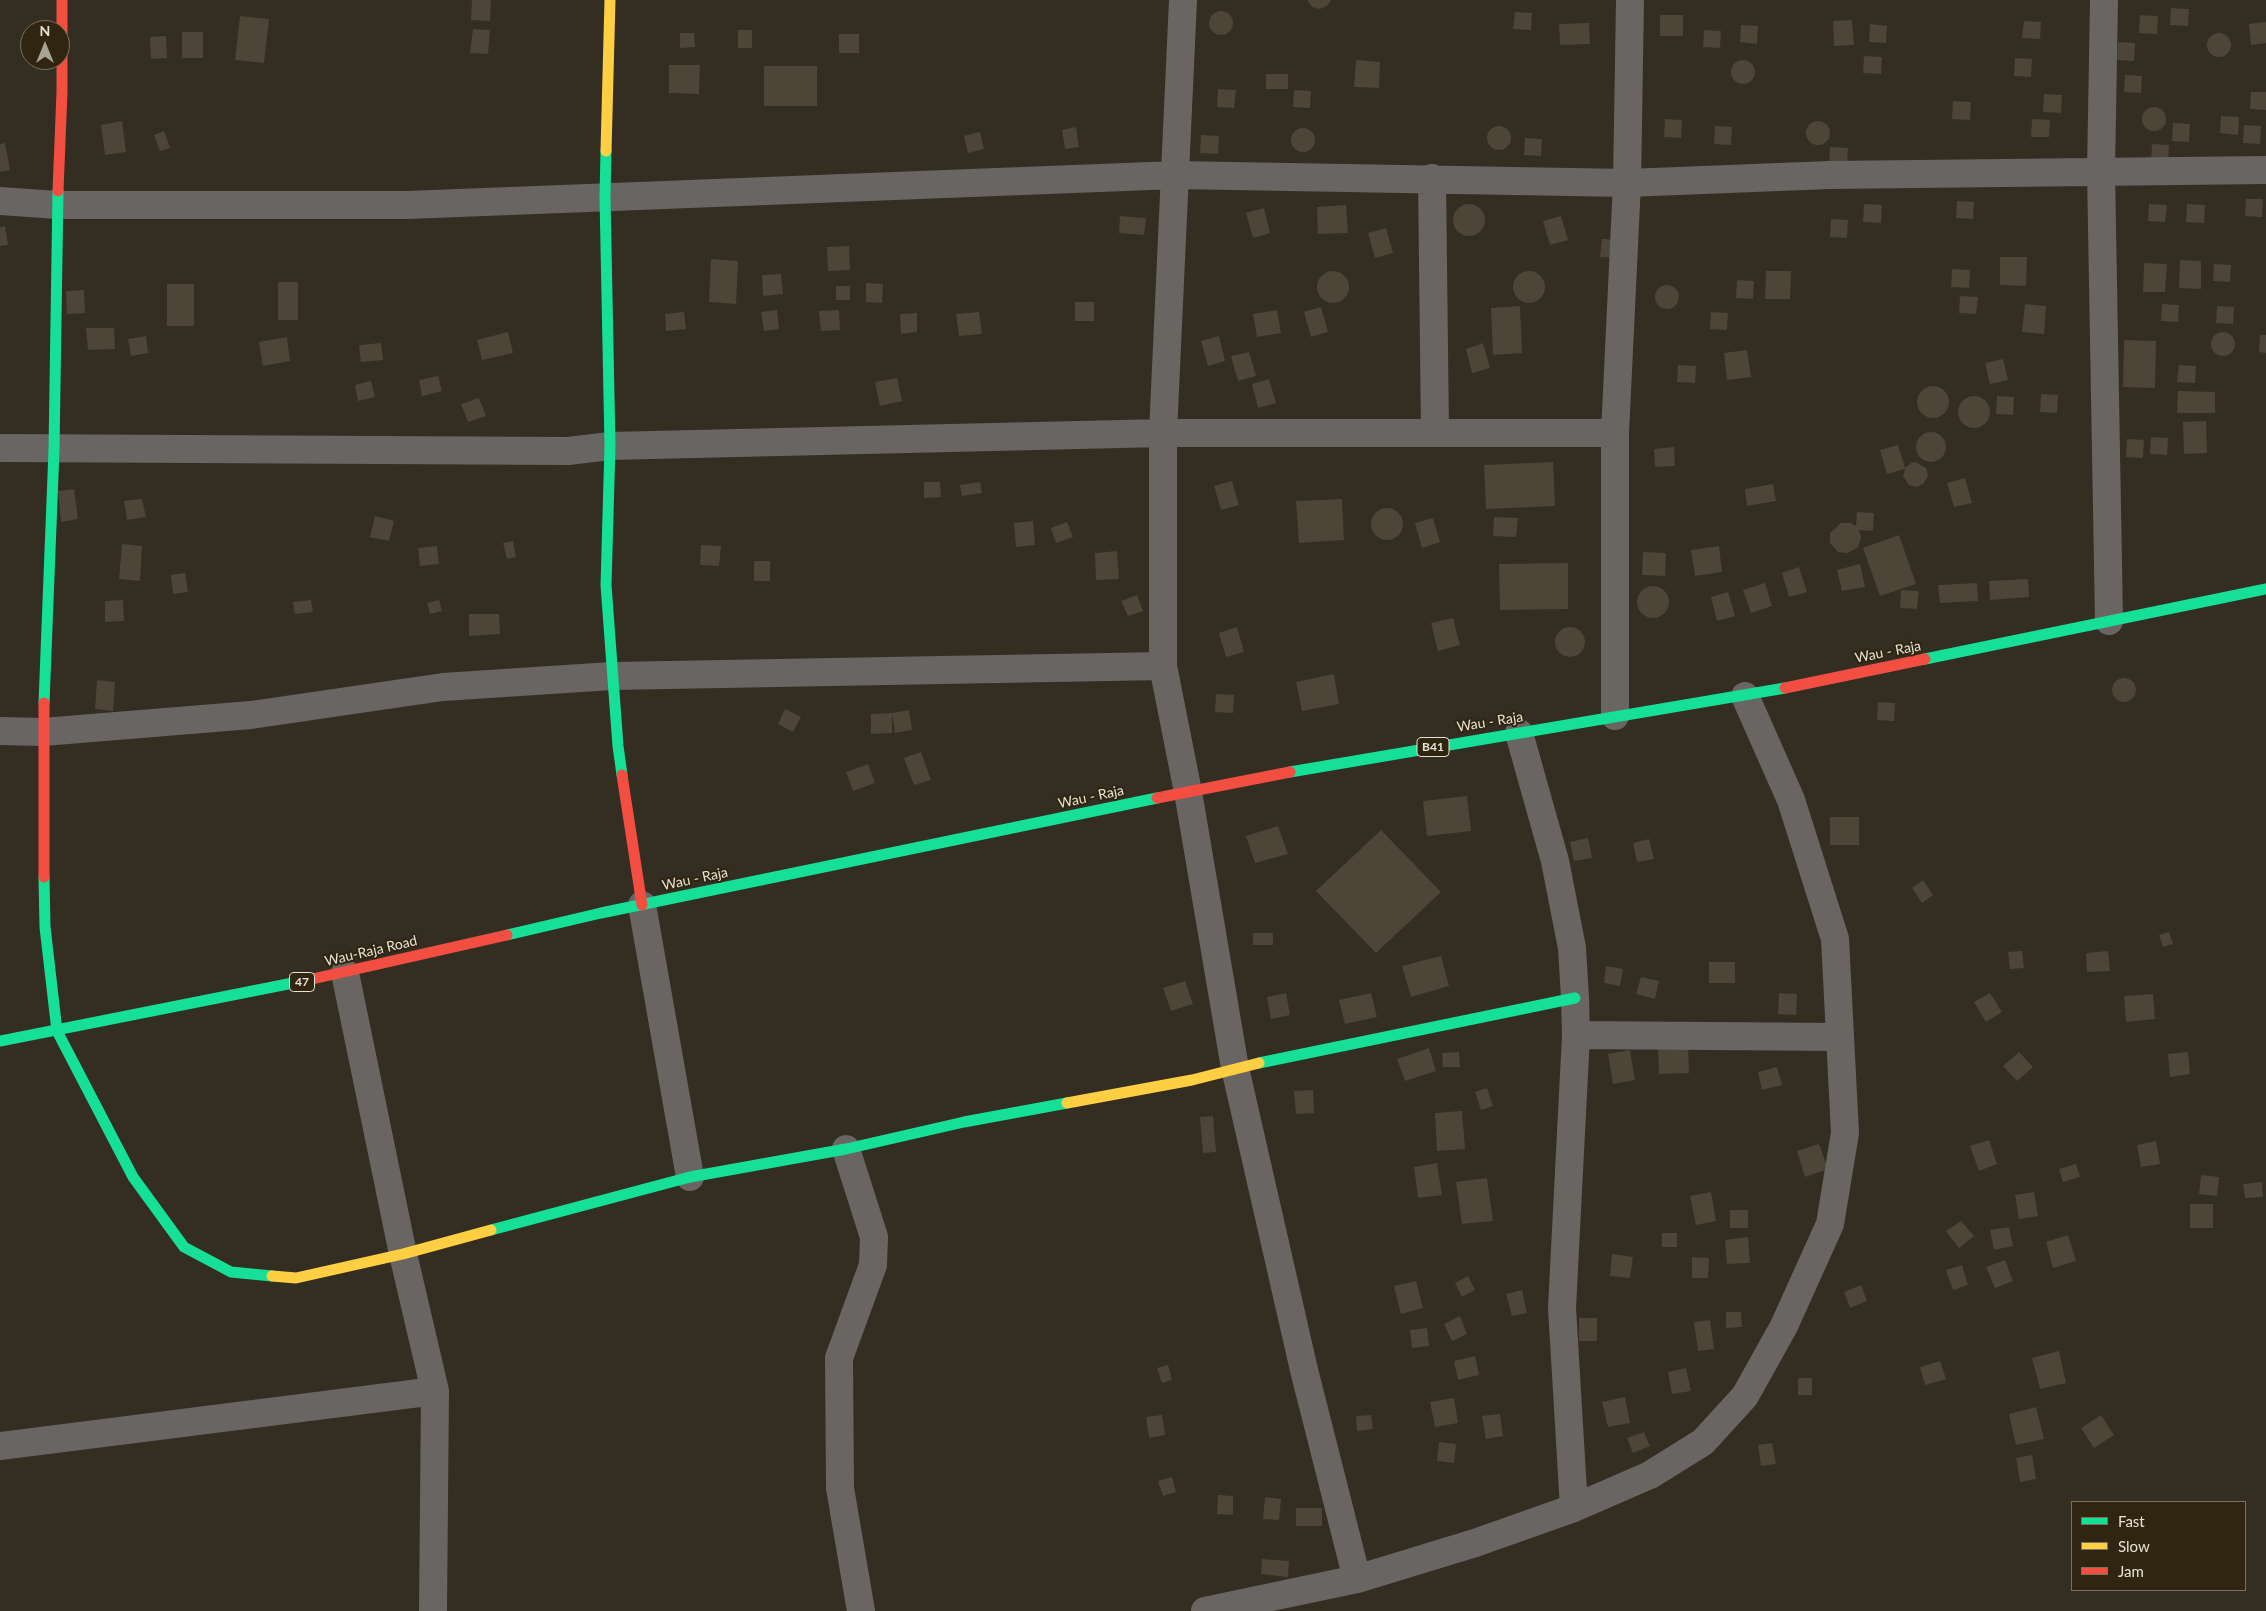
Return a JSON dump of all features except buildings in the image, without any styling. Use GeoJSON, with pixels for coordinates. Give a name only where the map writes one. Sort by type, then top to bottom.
{"type":"FeatureCollection","features":[{"type":"Feature","properties":{"kind":"street"},"geometry":{"type":"LineString","coordinates":[[62,0],[62,92],[56,205],[54,450],[44,732],[45,927],[56,1031],[133,1177],[184,1247],[230,1272],[296,1278],[404,1254],[690,1178],[846,1149],[964,1122],[1192,1080],[1235,1068],[1575,998]]}},
{"type":"Feature","properties":{"kind":"street"},"geometry":{"type":"LineString","coordinates":[[610,0],[605,197],[610,446],[606,585],[612,676],[625,806],[690,1178]]}},
{"type":"Feature","properties":{"kind":"street"},"geometry":{"type":"LineString","coordinates":[[1183,0],[1163,433],[1163,666],[1188,792],[1235,1068],[1304,1370],[1357,1579]]}},
{"type":"Feature","properties":{"kind":"street"},"geometry":{"type":"LineString","coordinates":[[1615,716],[1615,433],[1627,182],[1630,0]]}},
{"type":"Feature","properties":{"kind":"street"},"geometry":{"type":"LineString","coordinates":[[2104,0],[2101,171],[2110,621]]}},
{"type":"Feature","properties":{"kind":"street"},"geometry":{"type":"LineString","coordinates":[[0,202],[56,205],[408,205],[1176,175],[1627,182],[1840,175],[2266,170]]}},
{"type":"Feature","properties":{"kind":"street"},"geometry":{"type":"LineString","coordinates":[[1432,178],[1435,433]]}},
{"type":"Feature","properties":{"kind":"street"},"geometry":{"type":"LineString","coordinates":[[0,448],[54,450],[568,451],[610,446],[1163,433],[1615,433]]}},
{"type":"Feature","properties":{"kind":"street","name":"Wau - Raja"},"geometry":{"type":"LineString","coordinates":[[601,913],[1188,792],[1364,758],[1745,696],[2266,589]]}},
{"type":"Feature","properties":{"kind":"street"},"geometry":{"type":"LineString","coordinates":[[0,731],[44,732],[251,715],[443,687],[612,676],[1163,666]]}},
{"type":"Feature","properties":{"kind":"street"},"geometry":{"type":"LineString","coordinates":[[1204,1611],[1357,1579],[1475,1543],[1574,1508],[1650,1475],[1703,1442],[1750,1388],[1784,1326],[1830,1224],[1845,1133],[1835,939],[1791,800],[1745,696]]}},
{"type":"Feature","properties":{"kind":"street"},"geometry":{"type":"LineString","coordinates":[[1519,733],[1555,861],[1572,948],[1576,1035],[1562,1308],[1574,1508]]}},
{"type":"Feature","properties":{"kind":"street","name":"Wau-Raja Road"},"geometry":{"type":"LineString","coordinates":[[0,1041],[345,973],[601,913]]}},
{"type":"Feature","properties":{"kind":"street"},"geometry":{"type":"LineString","coordinates":[[345,973],[435,1391],[433,1611]]}},
{"type":"Feature","properties":{"kind":"street"},"geometry":{"type":"LineString","coordinates":[[1576,1035],[1840,1037]]}},
{"type":"Feature","properties":{"kind":"street"},"geometry":{"type":"LineString","coordinates":[[846,1149],[874,1237],[873,1265],[838,1358],[840,1488],[861,1611]]}},
{"type":"Feature","properties":{"kind":"street"},"geometry":{"type":"LineString","coordinates":[[0,1446],[435,1391]]}},
{"type":"Feature","properties":{"kind":"traffic: fast"},"geometry":{"type":"LineString","coordinates":[[606,151],[605,197],[610,446],[606,585],[618,746],[622,775]]}},
{"type":"Feature","properties":{"kind":"traffic: fast"},"geometry":{"type":"LineString","coordinates":[[44,703],[54,450],[58,191]]}},
{"type":"Feature","properties":{"kind":"traffic: fast"},"geometry":{"type":"LineString","coordinates":[[1925,659],[2266,589]]}},
{"type":"Feature","properties":{"kind":"traffic: fast"},"geometry":{"type":"LineString","coordinates":[[1290,772],[1785,688]]}},
{"type":"Feature","properties":{"kind":"traffic: fast"},"geometry":{"type":"LineString","coordinates":[[507,935],[601,913],[1157,798]]}},
{"type":"Feature","properties":{"kind":"traffic: fast"},"geometry":{"type":"LineString","coordinates":[[44,877],[45,927],[57,1031],[133,1177],[184,1247],[231,1272],[272,1276]]}},
{"type":"Feature","properties":{"kind":"traffic: fast"},"geometry":{"type":"LineString","coordinates":[[0,1041],[308,980]]}},
{"type":"Feature","properties":{"kind":"traffic: fast"},"geometry":{"type":"LineString","coordinates":[[1259,1063],[1575,998]]}},
{"type":"Feature","properties":{"kind":"traffic: fast"},"geometry":{"type":"LineString","coordinates":[[491,1230],[690,1177],[846,1149],[964,1122],[1067,1103]]}},
{"type":"Feature","properties":{"kind":"traffic: slow"},"geometry":{"type":"LineString","coordinates":[[606,151],[610,0]]}},
{"type":"Feature","properties":{"kind":"traffic: slow"},"geometry":{"type":"LineString","coordinates":[[1067,1103],[1192,1080],[1259,1063]]}},
{"type":"Feature","properties":{"kind":"traffic: slow"},"geometry":{"type":"LineString","coordinates":[[272,1276],[296,1278],[403,1254],[491,1230]]}},
{"type":"Feature","properties":{"kind":"traffic: jam"},"geometry":{"type":"LineString","coordinates":[[58,191],[62,92],[62,0]]}},
{"type":"Feature","properties":{"kind":"traffic: jam"},"geometry":{"type":"LineString","coordinates":[[1785,688],[1925,659]]}},
{"type":"Feature","properties":{"kind":"traffic: jam"},"geometry":{"type":"LineString","coordinates":[[44,703],[44,877]]}},
{"type":"Feature","properties":{"kind":"traffic: jam"},"geometry":{"type":"LineString","coordinates":[[1157,798],[1290,772]]}},
{"type":"Feature","properties":{"kind":"traffic: jam"},"geometry":{"type":"LineString","coordinates":[[622,775],[642,905]]}},
{"type":"Feature","properties":{"kind":"traffic: jam"},"geometry":{"type":"LineString","coordinates":[[308,980],[507,935]]}}]}
